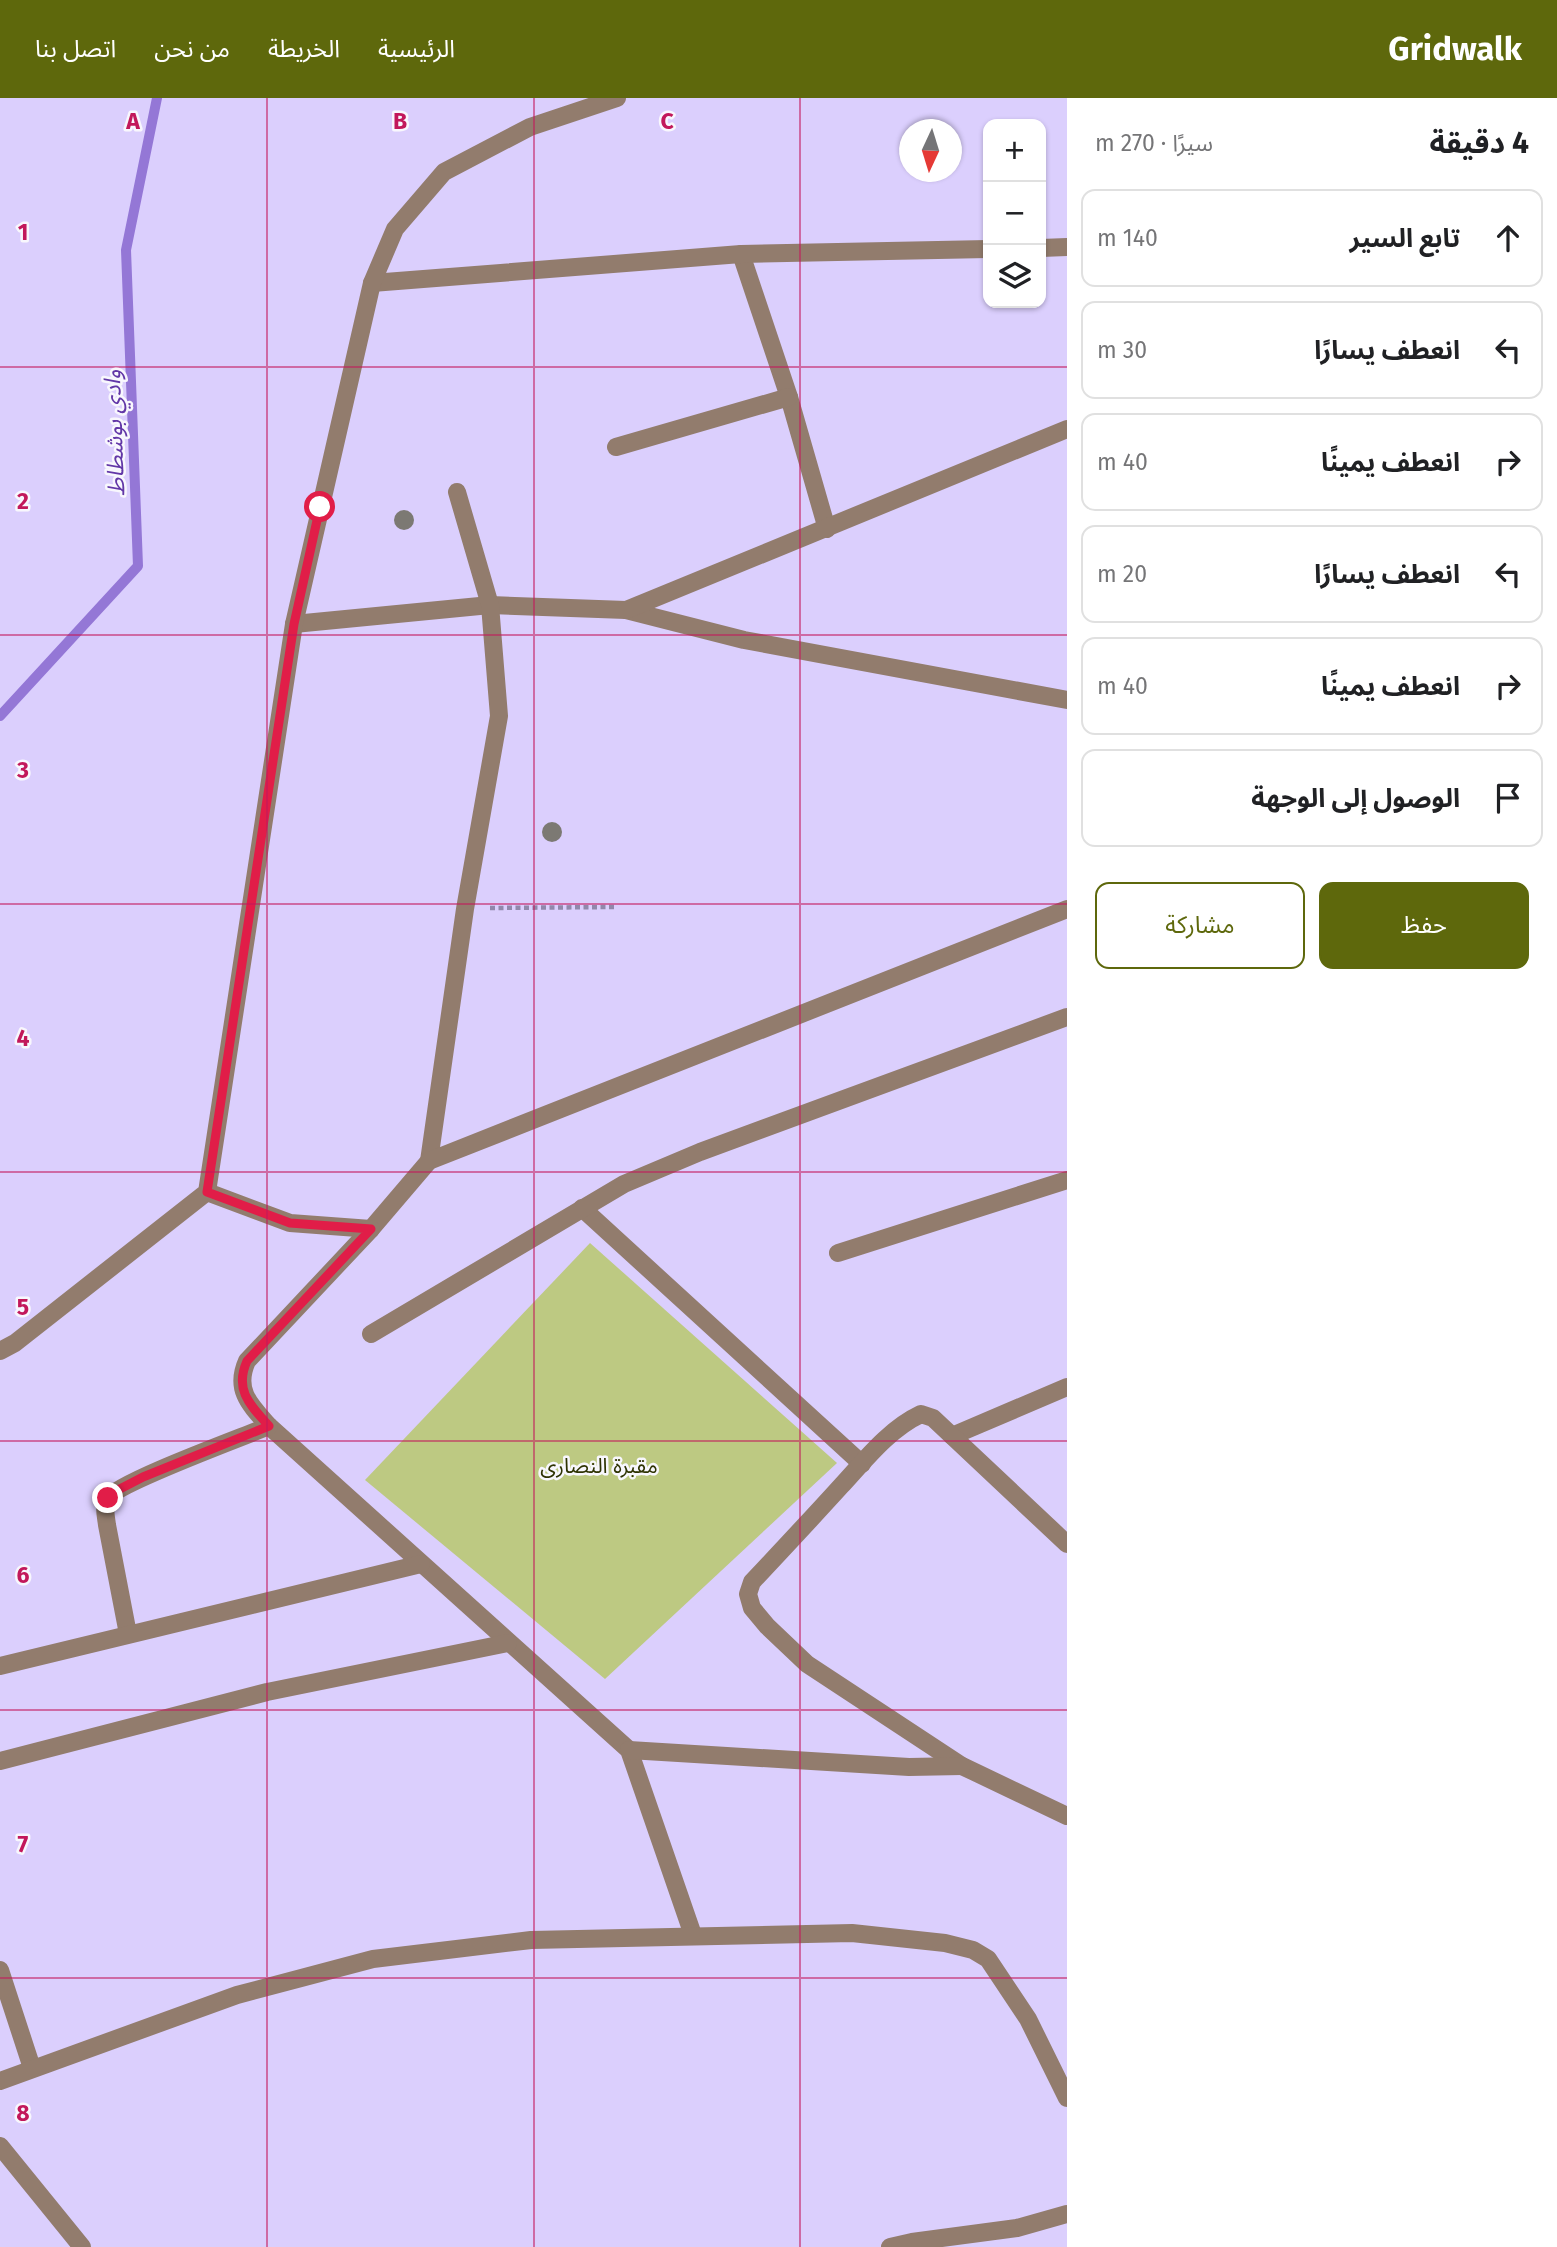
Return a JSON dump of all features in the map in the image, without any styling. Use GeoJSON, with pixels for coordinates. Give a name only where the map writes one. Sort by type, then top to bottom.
{"type":"FeatureCollection","features":[{"type":"Feature","properties":{"kind":"street"},"geometry":{"type":"LineString","coordinates":[[0,1351],[15,1343],[207,1192],[294,624],[372,283],[395,229],[444,172],[530,127],[617,98]]}},
{"type":"Feature","properties":{"kind":"street"},"geometry":{"type":"LineString","coordinates":[[1046,248],[1067,247]]}},
{"type":"Feature","properties":{"kind":"street"},"geometry":{"type":"LineString","coordinates":[[372,283],[741,254],[983,249]]}},
{"type":"Feature","properties":{"kind":"street"},"geometry":{"type":"LineString","coordinates":[[741,254],[789,397],[827,528]]}},
{"type":"Feature","properties":{"kind":"street"},"geometry":{"type":"LineString","coordinates":[[616,447],[789,397]]}},
{"type":"Feature","properties":{"kind":"street"},"geometry":{"type":"LineString","coordinates":[[626,611],[1067,429]]}},
{"type":"Feature","properties":{"kind":"street"},"geometry":{"type":"LineString","coordinates":[[429,1161],[465,909],[499,716],[490,605],[457,492]]}},
{"type":"Feature","properties":{"kind":"street"},"geometry":{"type":"LineString","coordinates":[[294,624],[490,605],[626,611],[744,640],[1067,700]]}},
{"type":"Feature","properties":{"kind":"street"},"geometry":{"type":"LineString","coordinates":[[693,1935],[629,1750],[269,1426],[248,1402],[242,1385],[242,1373],[247,1361],[371,1229],[429,1161],[1067,909]]}},
{"type":"Feature","properties":{"kind":"street"},"geometry":{"type":"LineString","coordinates":[[371,1334],[624,1184],[700,1152],[1067,1017]]}},
{"type":"Feature","properties":{"kind":"street"},"geometry":{"type":"LineString","coordinates":[[838,1253],[1067,1180]]}},
{"type":"Feature","properties":{"kind":"street"},"geometry":{"type":"LineString","coordinates":[[207,1192],[290,1223],[371,1229]]}},
{"type":"Feature","properties":{"kind":"street"},"geometry":{"type":"LineString","coordinates":[[582,1208],[862,1464]]}},
{"type":"Feature","properties":{"kind":"street"},"geometry":{"type":"LineString","coordinates":[[952,1436],[1067,1387]]}},
{"type":"Feature","properties":{"kind":"street"},"geometry":{"type":"LineString","coordinates":[[1067,1544],[933,1418],[922,1414],[910,1419],[890,1435],[752,1582],[748,1594],[752,1608],[767,1626],[807,1664],[962,1766],[1067,1816]]}},
{"type":"Feature","properties":{"kind":"street"},"geometry":{"type":"LineString","coordinates":[[128,1634],[107,1525],[105,1509],[108,1498],[143,1477],[269,1426]]}},
{"type":"Feature","properties":{"kind":"street"},"geometry":{"type":"LineString","coordinates":[[0,1666],[421,1564]]}},
{"type":"Feature","properties":{"kind":"street"},"geometry":{"type":"LineString","coordinates":[[0,1761],[267,1692],[508,1643]]}},
{"type":"Feature","properties":{"kind":"street"},"geometry":{"type":"LineString","coordinates":[[629,1750],[909,1767],[962,1766]]}},
{"type":"Feature","properties":{"kind":"street"},"geometry":{"type":"LineString","coordinates":[[0,2081],[237,1995],[373,1959],[531,1940],[852,1933],[944,1943],[973,1950],[988,1959],[1028,2019],[1067,2098]]}},
{"type":"Feature","properties":{"kind":"street"},"geometry":{"type":"LineString","coordinates":[[0,1969],[32,2068]]}},
{"type":"Feature","properties":{"kind":"street"},"geometry":{"type":"LineString","coordinates":[[0,2147],[82,2247]]}},
{"type":"Feature","properties":{"kind":"street"},"geometry":{"type":"LineString","coordinates":[[890,2247],[1017,2228],[1067,2214]]}},
{"type":"Feature","properties":{"kind":"path"},"geometry":{"type":"LineString","coordinates":[[465,909],[615,906]]}},
{"type":"Feature","properties":{"kind":"green space","name":"مقبرة النصارى"},"geometry":{"type":"Polygon","coordinates":[[[590,1243],[837,1463],[605,1679],[365,1480],[590,1243]]]}},
{"type":"Feature","properties":{"kind":"waterway","name":"وادي بوشطاط"},"geometry":{"type":"LineString","coordinates":[[0,716],[138,566],[126,250],[157,98]]}},
{"type":"Feature","properties":{"kind":"route"},"geometry":{"type":"LineString","coordinates":[[108,1498],[143,1477],[269,1426],[248,1402],[242,1385],[242,1373],[247,1361],[371,1229],[290,1223],[207,1192],[294,624],[320,507]]}}]}
